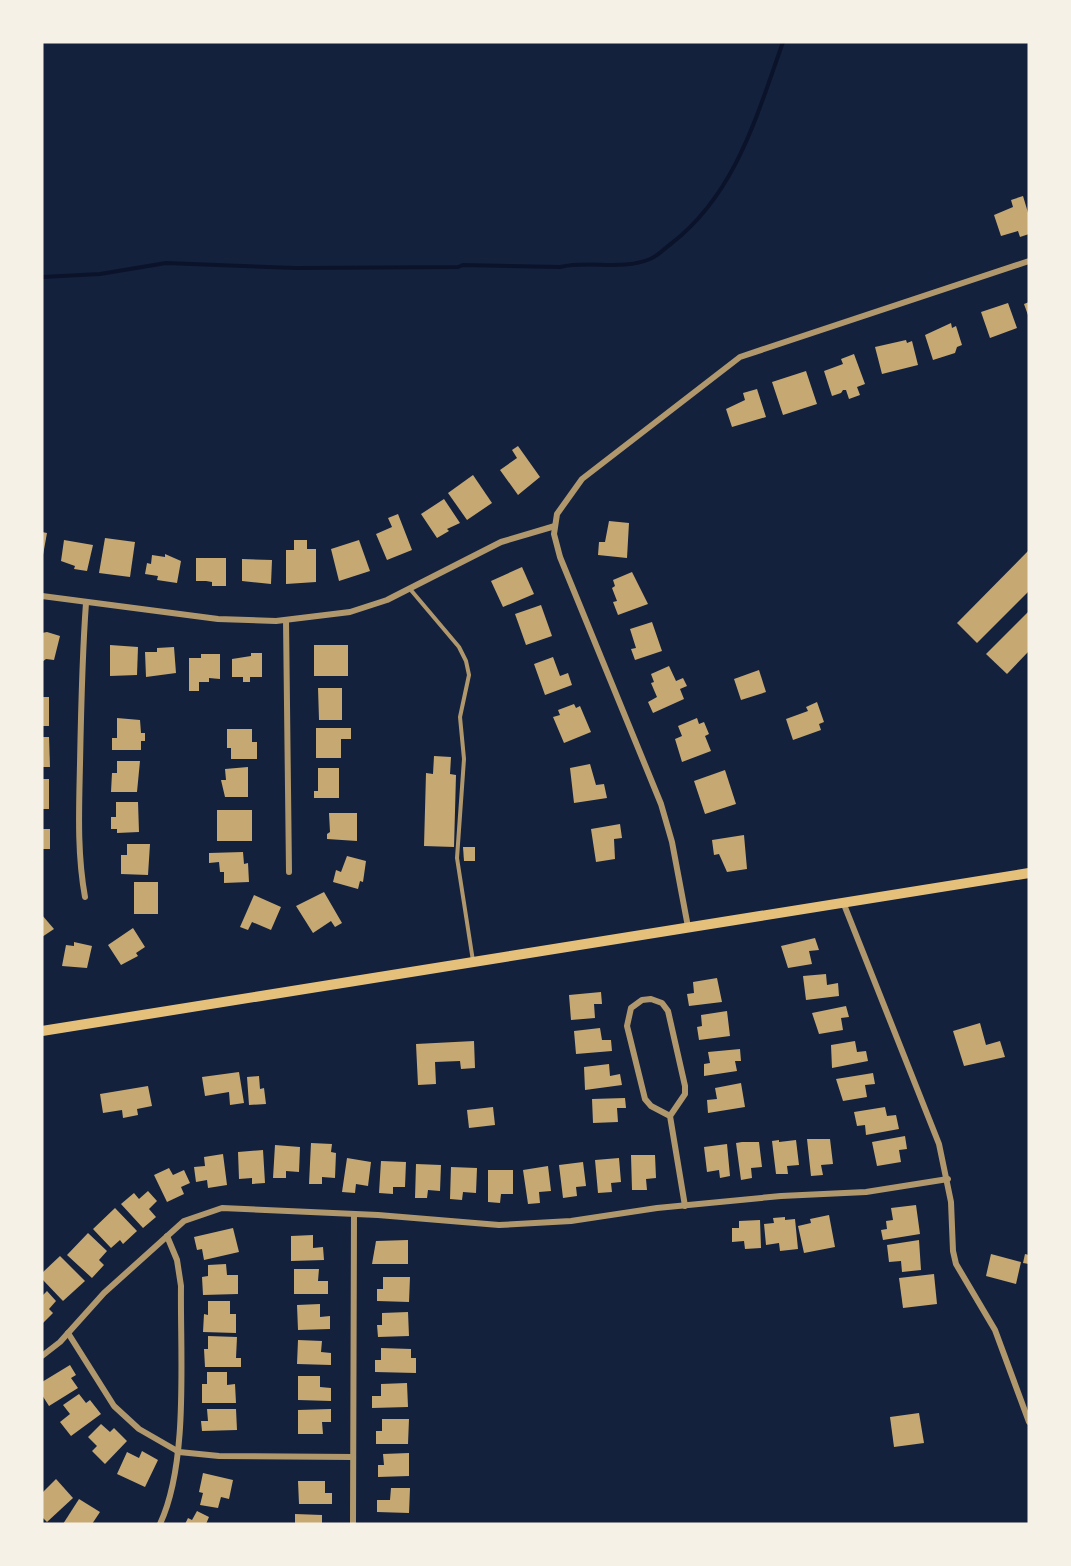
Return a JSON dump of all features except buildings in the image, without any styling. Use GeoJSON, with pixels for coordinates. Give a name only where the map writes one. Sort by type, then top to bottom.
{"type":"FeatureCollection","features":[{"type":"Feature","properties":{"kind":"main road"},"geometry":{"type":"LineString","coordinates":[[42,1031],[1029,873]]}},
{"type":"Feature","properties":{"kind":"street"},"geometry":{"type":"LineString","coordinates":[[688,927],[672,842],[661,804],[560,556],[554,534],[557,514],[582,479],[740,357],[1029,261]]}},
{"type":"Feature","properties":{"kind":"street"},"geometry":{"type":"LineString","coordinates":[[42,596],[218,619],[286,620],[350,612],[387,600],[501,542],[555,526]]}},
{"type":"Feature","properties":{"kind":"street"},"geometry":{"type":"LineString","coordinates":[[85,897],[80,870],[78,837],[82,655],[86,603]]}},
{"type":"Feature","properties":{"kind":"street"},"geometry":{"type":"LineString","coordinates":[[286,620],[289,872]]}},
{"type":"Feature","properties":{"kind":"street"},"geometry":{"type":"LineString","coordinates":[[843,902],[934,1130],[948,1179],[956,1264],[995,1330],[1029,1422]]}},
{"type":"Feature","properties":{"kind":"street"},"geometry":{"type":"LineString","coordinates":[[670,1116],[651,1106],[645,1099],[627,1026],[631,1008],[642,1000],[651,999],[662,1003],[668,1011],[683,1072],[685,1094],[670,1116],[685,1206]]}},
{"type":"Feature","properties":{"kind":"street"},"geometry":{"type":"LineString","coordinates":[[42,1356],[68,1333],[104,1293],[184,1221],[222,1208],[354,1214],[499,1225],[571,1221],[685,1206],[867,1192],[948,1179]]}},
{"type":"Feature","properties":{"kind":"street"},"geometry":{"type":"LineString","coordinates":[[353,1524],[354,1214]]}},
{"type":"Feature","properties":{"kind":"street"},"geometry":{"type":"LineString","coordinates":[[160,1524],[172,1486],[179,1452],[181,1286],[177,1260],[167,1236]]}},
{"type":"Feature","properties":{"kind":"street"},"geometry":{"type":"LineString","coordinates":[[68,1333],[114,1406],[139,1429],[179,1452],[219,1456],[353,1457]]}},
{"type":"Feature","properties":{"kind":"lane"},"geometry":{"type":"LineString","coordinates":[[410,589],[459,647],[466,661],[469,675],[460,717],[464,759],[458,858],[473,962]]}},
{"type":"Feature","properties":{"kind":"waterway"},"geometry":{"type":"LineString","coordinates":[[42,277],[100,274],[166,263],[296,268],[458,267],[463,265],[560,267],[583,264],[639,263],[659,254],[694,223],[713,201],[742,151],[783,42]]}}]}
